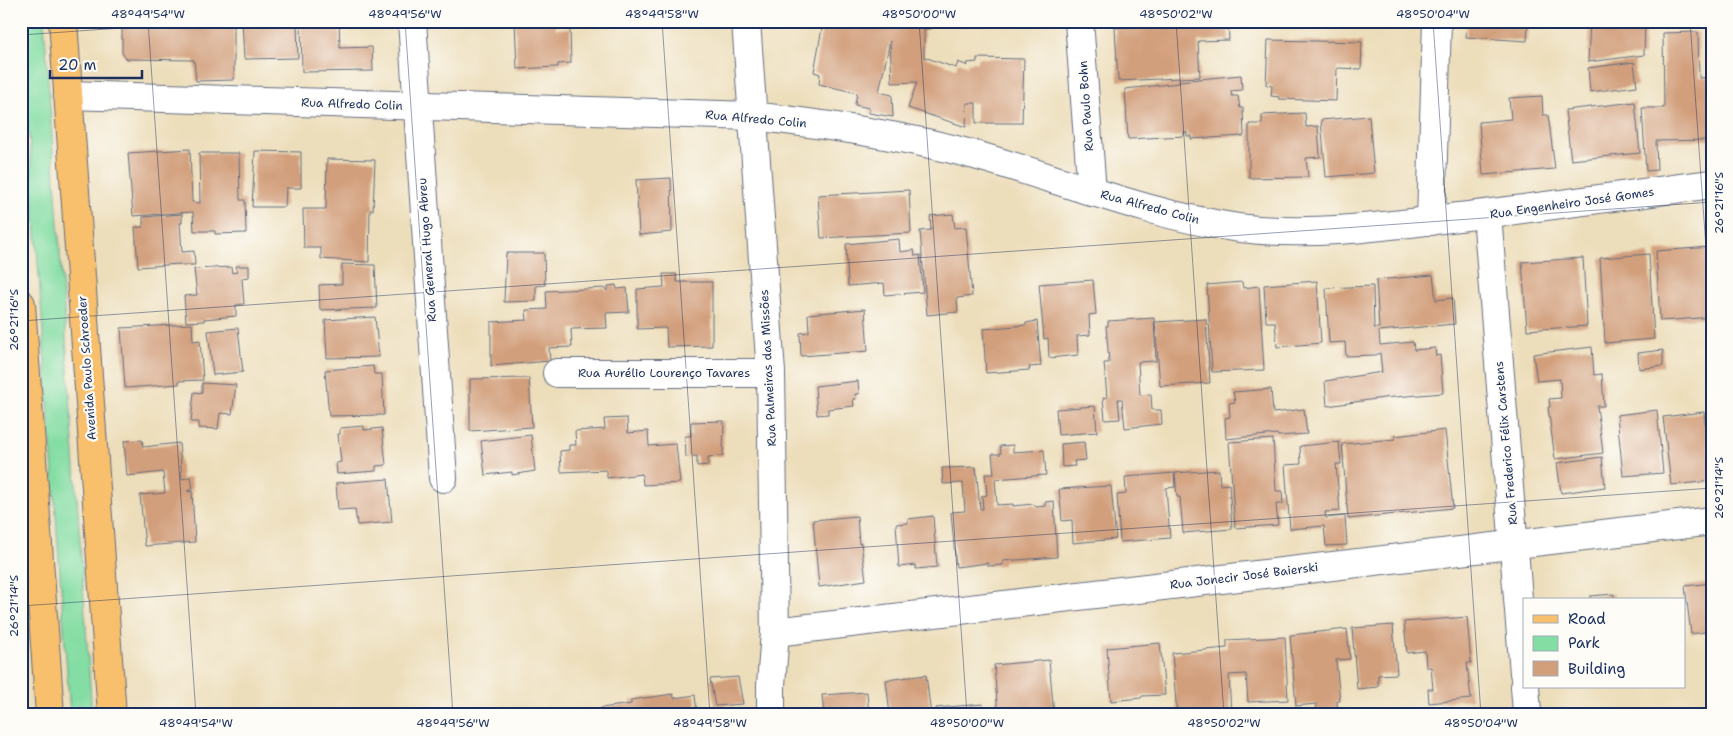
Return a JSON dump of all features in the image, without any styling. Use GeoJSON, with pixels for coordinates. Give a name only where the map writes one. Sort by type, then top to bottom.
{"type":"FeatureCollection","features":[{"type":"Feature","properties":{"kind":"main road","name":"Avenida Paulo Schroeder"},"geometry":{"type":"LineString","coordinates":[[63,21],[112,715]]}},
{"type":"Feature","properties":{"kind":"main road"},"geometry":{"type":"LineString","coordinates":[[21,304],[50,715]]}},
{"type":"Feature","properties":{"kind":"street","name":"Rua General Hugo Abreu"},"geometry":{"type":"LineString","coordinates":[[412,21],[443,478]]}},
{"type":"Feature","properties":{"kind":"street","name":"Rua Palmeiras das Missões"},"geometry":{"type":"LineString","coordinates":[[746,21],[771,373],[775,632],[771,715]]}},
{"type":"Feature","properties":{"kind":"street","name":"Rua Paulo Bohn"},"geometry":{"type":"LineString","coordinates":[[1080,21],[1092,192]]}},
{"type":"Feature","properties":{"kind":"street"},"geometry":{"type":"LineString","coordinates":[[1431,221],[1437,21]]}},
{"type":"Feature","properties":{"kind":"street","name":"Rua Alfredo Colin"},"geometry":{"type":"LineString","coordinates":[[68,95],[753,116],[854,129],[916,141],[974,155],[1156,211],[1241,228],[1291,231],[1341,230],[1431,221]]}},
{"type":"Feature","properties":{"kind":"street","name":"Rua Engenheiro José Gomes"},"geometry":{"type":"LineString","coordinates":[[1431,221],[1712,184]]}},
{"type":"Feature","properties":{"kind":"street","name":"Rua Frederico Félix Carstens"},"geometry":{"type":"LineString","coordinates":[[1487,214],[1523,660]]}},
{"type":"Feature","properties":{"kind":"street","name":"Rua Aurélio Lourenço Tavares"},"geometry":{"type":"LineString","coordinates":[[557,373],[771,373]]}},
{"type":"Feature","properties":{"kind":"street","name":"Rua Jonecir José Baierski"},"geometry":{"type":"LineString","coordinates":[[775,632],[1712,521]]}},
{"type":"Feature","properties":{"kind":"green space"},"geometry":{"type":"Polygon","coordinates":[[[21,21],[44,21],[92,715],[70,715],[21,21]]]}},
{"type":"Feature","properties":{"kind":"building"},"geometry":{"type":"Polygon","coordinates":[[[122,21],[234,21],[234,80],[196,81],[194,60],[127,59],[122,53],[122,21]]]}},
{"type":"Feature","properties":{"kind":"building"},"geometry":{"type":"Polygon","coordinates":[[[242,21],[297,21],[298,58],[244,59],[242,21]]]}},
{"type":"Feature","properties":{"kind":"building"},"geometry":{"type":"Polygon","coordinates":[[[301,21],[339,21],[340,48],[372,47],[373,71],[302,72],[301,21]]]}},
{"type":"Feature","properties":{"kind":"building"},"geometry":{"type":"Polygon","coordinates":[[[515,21],[555,21],[556,29],[570,28],[571,63],[558,64],[558,67],[517,69],[515,21]]]}},
{"type":"Feature","properties":{"kind":"building"},"geometry":{"type":"Polygon","coordinates":[[[819,21],[930,21],[930,29],[924,29],[924,57],[956,68],[958,62],[968,66],[967,63],[977,62],[977,58],[1024,59],[1022,123],[976,123],[976,103],[967,103],[966,127],[908,108],[917,82],[892,83],[890,41],[879,92],[892,95],[893,117],[869,113],[869,108],[855,105],[857,93],[819,84],[820,74],[814,72],[822,28],[819,27],[819,21]]]}},
{"type":"Feature","properties":{"kind":"building"},"geometry":{"type":"Polygon","coordinates":[[[960,21],[1016,21],[1016,23],[960,27],[960,21]]]}},
{"type":"Feature","properties":{"kind":"building"},"geometry":{"type":"Polygon","coordinates":[[[1228,21],[1229,40],[1198,41],[1200,77],[1118,81],[1115,28],[1228,21]]]}},
{"type":"Feature","properties":{"kind":"building"},"geometry":{"type":"Polygon","coordinates":[[[1293,21],[1367,21],[1367,25],[1293,23],[1293,21]]]}},
{"type":"Feature","properties":{"kind":"building"},"geometry":{"type":"Polygon","coordinates":[[[1467,21],[1528,21],[1527,41],[1466,37],[1467,21]]]}},
{"type":"Feature","properties":{"kind":"building"},"geometry":{"type":"Polygon","coordinates":[[[1590,21],[1645,21],[1644,55],[1588,62],[1590,21]]]}},
{"type":"Feature","properties":{"kind":"building"},"geometry":{"type":"Polygon","coordinates":[[[1698,32],[1699,78],[1712,77],[1712,153],[1710,153],[1709,140],[1656,141],[1657,170],[1646,171],[1642,108],[1664,108],[1663,33],[1698,32]]]}},
{"type":"Feature","properties":{"kind":"building"},"geometry":{"type":"Polygon","coordinates":[[[1268,40],[1362,42],[1361,69],[1337,68],[1336,101],[1279,99],[1279,97],[1271,96],[1272,86],[1266,85],[1268,40]]]}},
{"type":"Feature","properties":{"kind":"building"},"geometry":{"type":"Polygon","coordinates":[[[1634,62],[1637,86],[1590,92],[1588,68],[1634,62]]]}},
{"type":"Feature","properties":{"kind":"building"},"geometry":{"type":"Polygon","coordinates":[[[1241,75],[1242,90],[1231,91],[1232,96],[1238,96],[1240,108],[1243,108],[1244,136],[1191,139],[1191,136],[1187,136],[1187,132],[1184,132],[1184,136],[1128,139],[1125,89],[1241,75]]]}},
{"type":"Feature","properties":{"kind":"building"},"geometry":{"type":"Polygon","coordinates":[[[1542,96],[1543,115],[1548,115],[1555,169],[1483,175],[1479,122],[1511,119],[1509,98],[1542,96]]]}},
{"type":"Feature","properties":{"kind":"building"},"geometry":{"type":"Polygon","coordinates":[[[1635,102],[1640,153],[1571,160],[1565,110],[1635,102]]]}},
{"type":"Feature","properties":{"kind":"building"},"geometry":{"type":"Polygon","coordinates":[[[1305,113],[1306,127],[1318,126],[1320,157],[1306,158],[1308,177],[1249,178],[1249,124],[1262,124],[1262,115],[1305,113]]]}},
{"type":"Feature","properties":{"kind":"building"},"geometry":{"type":"Polygon","coordinates":[[[1369,116],[1374,173],[1326,177],[1321,120],[1369,116]]]}},
{"type":"Feature","properties":{"kind":"building"},"geometry":{"type":"Polygon","coordinates":[[[190,149],[192,202],[200,203],[199,153],[239,153],[240,200],[245,200],[246,233],[215,234],[215,231],[194,231],[193,212],[133,216],[128,153],[190,149]]]}},
{"type":"Feature","properties":{"kind":"building"},"geometry":{"type":"Polygon","coordinates":[[[255,151],[301,152],[301,188],[286,188],[285,207],[252,207],[255,151]]]}},
{"type":"Feature","properties":{"kind":"building"},"geometry":{"type":"Polygon","coordinates":[[[327,159],[375,160],[373,210],[370,210],[369,262],[321,259],[321,248],[304,248],[303,209],[326,209],[327,159]]]}},
{"type":"Feature","properties":{"kind":"building"},"geometry":{"type":"Polygon","coordinates":[[[671,178],[672,232],[639,235],[636,180],[671,178]]]}},
{"type":"Feature","properties":{"kind":"building"},"geometry":{"type":"Polygon","coordinates":[[[909,190],[911,233],[821,238],[818,195],[909,190]]]}},
{"type":"Feature","properties":{"kind":"building"},"geometry":{"type":"Polygon","coordinates":[[[182,214],[182,223],[180,223],[182,252],[194,251],[195,265],[180,264],[138,267],[135,227],[143,227],[143,217],[182,214]]]}},
{"type":"Feature","properties":{"kind":"building"},"geometry":{"type":"Polygon","coordinates":[[[953,214],[955,228],[966,227],[972,296],[957,298],[958,312],[927,315],[920,231],[931,230],[930,216],[953,214]]]}},
{"type":"Feature","properties":{"kind":"building"},"geometry":{"type":"Polygon","coordinates":[[[899,239],[900,252],[914,250],[915,256],[920,255],[923,292],[885,295],[884,283],[848,286],[846,244],[899,239]]]}},
{"type":"Feature","properties":{"kind":"building"},"geometry":{"type":"Polygon","coordinates":[[[1711,247],[1712,317],[1660,321],[1656,251],[1711,247]]]}},
{"type":"Feature","properties":{"kind":"building"},"geometry":{"type":"Polygon","coordinates":[[[506,253],[544,253],[545,285],[536,286],[536,301],[504,302],[506,253]]]}},
{"type":"Feature","properties":{"kind":"building"},"geometry":{"type":"Polygon","coordinates":[[[1649,254],[1654,339],[1605,343],[1600,258],[1649,254]]]}},
{"type":"Feature","properties":{"kind":"building"},"geometry":{"type":"Polygon","coordinates":[[[1583,258],[1587,326],[1527,330],[1522,262],[1583,258]]]}},
{"type":"Feature","properties":{"kind":"building"},"geometry":{"type":"Polygon","coordinates":[[[342,264],[375,265],[377,308],[320,310],[319,285],[342,284],[342,264]]]}},
{"type":"Feature","properties":{"kind":"building"},"geometry":{"type":"Polygon","coordinates":[[[236,266],[249,266],[249,277],[242,278],[244,304],[236,305],[236,316],[186,322],[184,296],[197,295],[194,269],[231,267],[232,273],[237,272],[236,266]]]}},
{"type":"Feature","properties":{"kind":"building"},"geometry":{"type":"Polygon","coordinates":[[[663,274],[676,274],[677,282],[712,282],[712,346],[667,347],[666,328],[637,329],[637,289],[664,287],[663,274]]]}},
{"type":"Feature","properties":{"kind":"building"},"geometry":{"type":"Polygon","coordinates":[[[1433,275],[1436,300],[1453,298],[1455,324],[1379,331],[1380,345],[1413,342],[1414,350],[1435,348],[1436,356],[1440,355],[1443,393],[1383,398],[1327,406],[1325,381],[1382,372],[1380,353],[1376,355],[1346,356],[1345,342],[1329,343],[1326,288],[1373,286],[1374,328],[1379,328],[1376,280],[1433,275]]]}},
{"type":"Feature","properties":{"kind":"building"},"geometry":{"type":"Polygon","coordinates":[[[1093,280],[1096,314],[1089,315],[1090,335],[1077,336],[1078,355],[1049,358],[1048,338],[1044,339],[1039,284],[1093,280]]]}},
{"type":"Feature","properties":{"kind":"building"},"geometry":{"type":"Polygon","coordinates":[[[1317,281],[1321,343],[1277,347],[1275,322],[1266,322],[1264,285],[1317,281]]]}},
{"type":"Feature","properties":{"kind":"building"},"geometry":{"type":"Polygon","coordinates":[[[1242,282],[1243,288],[1259,286],[1264,370],[1212,372],[1207,285],[1242,282]]]}},
{"type":"Feature","properties":{"kind":"building"},"geometry":{"type":"Polygon","coordinates":[[[616,285],[617,289],[627,288],[629,312],[606,313],[607,328],[571,329],[572,347],[549,348],[550,361],[491,366],[491,322],[527,320],[526,310],[547,309],[546,291],[605,288],[605,290],[608,290],[608,286],[616,285]]]}},
{"type":"Feature","properties":{"kind":"building"},"geometry":{"type":"Polygon","coordinates":[[[865,309],[868,351],[801,356],[800,333],[809,332],[808,314],[865,309]]]}},
{"type":"Feature","properties":{"kind":"building"},"geometry":{"type":"Polygon","coordinates":[[[375,317],[379,357],[327,358],[325,320],[375,317]]]}},
{"type":"Feature","properties":{"kind":"building"},"geometry":{"type":"Polygon","coordinates":[[[1154,318],[1156,361],[1138,362],[1140,395],[1151,394],[1152,410],[1161,410],[1162,424],[1125,428],[1122,399],[1118,399],[1120,419],[1105,420],[1103,398],[1107,397],[1104,363],[1109,363],[1106,326],[1108,326],[1108,321],[1154,318]]]}},
{"type":"Feature","properties":{"kind":"building"},"geometry":{"type":"Polygon","coordinates":[[[1206,319],[1210,383],[1160,386],[1155,322],[1206,319]]]}},
{"type":"Feature","properties":{"kind":"building"},"geometry":{"type":"Polygon","coordinates":[[[1037,321],[1041,366],[1029,367],[1030,370],[986,373],[983,329],[1026,325],[1026,323],[1037,321]]]}},
{"type":"Feature","properties":{"kind":"building"},"geometry":{"type":"Polygon","coordinates":[[[192,324],[193,341],[200,340],[203,380],[179,381],[179,384],[125,388],[121,328],[192,324]]]}},
{"type":"Feature","properties":{"kind":"building"},"geometry":{"type":"Polygon","coordinates":[[[238,328],[243,372],[213,375],[208,331],[238,328]]]}},
{"type":"Feature","properties":{"kind":"building"},"geometry":{"type":"Polygon","coordinates":[[[1592,347],[1594,375],[1602,374],[1604,406],[1597,406],[1603,453],[1555,459],[1548,407],[1550,407],[1549,399],[1561,398],[1560,379],[1537,381],[1533,354],[1592,347]]]}},
{"type":"Feature","properties":{"kind":"building"},"geometry":{"type":"Polygon","coordinates":[[[1663,350],[1663,366],[1639,369],[1638,353],[1663,350]]]}},
{"type":"Feature","properties":{"kind":"building"},"geometry":{"type":"Polygon","coordinates":[[[373,366],[374,374],[382,374],[384,415],[329,416],[325,370],[373,366]]]}},
{"type":"Feature","properties":{"kind":"building"},"geometry":{"type":"Polygon","coordinates":[[[529,378],[532,427],[470,431],[470,379],[529,378]]]}},
{"type":"Feature","properties":{"kind":"building"},"geometry":{"type":"Polygon","coordinates":[[[858,381],[859,394],[855,394],[856,399],[853,399],[854,406],[828,409],[828,414],[817,415],[815,386],[858,381]]]}},
{"type":"Feature","properties":{"kind":"building"},"geometry":{"type":"Polygon","coordinates":[[[202,383],[236,385],[232,414],[220,413],[218,429],[199,428],[199,422],[191,422],[194,392],[202,393],[202,383]]]}},
{"type":"Feature","properties":{"kind":"building"},"geometry":{"type":"Polygon","coordinates":[[[1271,389],[1273,413],[1304,409],[1307,434],[1278,436],[1277,434],[1226,439],[1225,418],[1230,417],[1229,403],[1235,402],[1233,392],[1271,389]]]}},
{"type":"Feature","properties":{"kind":"building"},"geometry":{"type":"Polygon","coordinates":[[[1095,406],[1097,432],[1058,435],[1056,409],[1095,406]]]}},
{"type":"Feature","properties":{"kind":"building"},"geometry":{"type":"Polygon","coordinates":[[[1657,410],[1663,473],[1623,476],[1617,415],[1657,410]]]}},
{"type":"Feature","properties":{"kind":"building"},"geometry":{"type":"Polygon","coordinates":[[[1704,412],[1712,481],[1671,485],[1663,417],[1704,412]]]}},
{"type":"Feature","properties":{"kind":"building"},"geometry":{"type":"Polygon","coordinates":[[[627,418],[628,433],[648,431],[649,446],[676,444],[680,483],[643,485],[642,474],[607,478],[607,470],[561,472],[560,451],[569,450],[569,445],[576,445],[575,431],[605,429],[604,419],[627,418]]]}},
{"type":"Feature","properties":{"kind":"building"},"geometry":{"type":"Polygon","coordinates":[[[724,421],[723,456],[708,457],[708,465],[697,466],[697,456],[686,457],[685,436],[691,436],[691,422],[724,421]]]}},
{"type":"Feature","properties":{"kind":"building"},"geometry":{"type":"Polygon","coordinates":[[[364,426],[364,430],[382,428],[386,465],[376,466],[376,471],[337,474],[336,463],[341,462],[338,434],[340,434],[340,428],[364,426]]]}},
{"type":"Feature","properties":{"kind":"building"},"geometry":{"type":"Polygon","coordinates":[[[1445,430],[1453,508],[1348,519],[1342,444],[1395,439],[1395,436],[1445,430]]]}},
{"type":"Feature","properties":{"kind":"building"},"geometry":{"type":"Polygon","coordinates":[[[531,435],[535,471],[512,475],[512,472],[485,475],[481,441],[531,435]]]}},
{"type":"Feature","properties":{"kind":"building"},"geometry":{"type":"Polygon","coordinates":[[[1273,439],[1276,491],[1282,491],[1283,504],[1276,504],[1278,525],[1235,528],[1229,442],[1273,439]]]}},
{"type":"Feature","properties":{"kind":"building"},"geometry":{"type":"Polygon","coordinates":[[[142,440],[143,447],[179,443],[182,479],[191,477],[193,490],[188,490],[188,492],[192,491],[195,542],[145,546],[140,495],[165,493],[163,472],[127,476],[124,441],[142,440]]]}},
{"type":"Feature","properties":{"kind":"building"},"geometry":{"type":"Polygon","coordinates":[[[1084,442],[1086,460],[1074,461],[1075,466],[1062,467],[1061,444],[1084,442]]]}},
{"type":"Feature","properties":{"kind":"building"},"geometry":{"type":"Polygon","coordinates":[[[1339,442],[1341,464],[1336,464],[1340,511],[1325,512],[1326,518],[1345,516],[1347,545],[1326,546],[1324,526],[1290,529],[1285,465],[1301,464],[1300,446],[1339,442]]]}},
{"type":"Feature","properties":{"kind":"building"},"geometry":{"type":"Polygon","coordinates":[[[1013,445],[1013,452],[1044,450],[1046,475],[995,479],[997,505],[1033,504],[1036,507],[1045,506],[1045,502],[1054,501],[1057,557],[1003,561],[1003,565],[988,566],[988,563],[956,567],[951,512],[965,511],[963,483],[943,484],[942,468],[976,467],[980,509],[983,509],[982,496],[987,495],[985,474],[994,474],[992,454],[1001,454],[1000,446],[1013,445]]]}},
{"type":"Feature","properties":{"kind":"building"},"geometry":{"type":"Polygon","coordinates":[[[1602,457],[1605,487],[1561,493],[1557,463],[1602,457]]]}},
{"type":"Feature","properties":{"kind":"building"},"geometry":{"type":"Polygon","coordinates":[[[1219,470],[1220,485],[1229,484],[1232,529],[1183,533],[1180,497],[1177,497],[1175,473],[1219,470]]]}},
{"type":"Feature","properties":{"kind":"building"},"geometry":{"type":"Polygon","coordinates":[[[1174,473],[1175,487],[1166,488],[1170,538],[1120,542],[1117,495],[1126,494],[1125,477],[1174,473]]]}},
{"type":"Feature","properties":{"kind":"building"},"geometry":{"type":"Polygon","coordinates":[[[388,479],[392,522],[357,525],[355,509],[338,510],[336,483],[388,479]]]}},
{"type":"Feature","properties":{"kind":"building"},"geometry":{"type":"Polygon","coordinates":[[[1111,486],[1116,539],[1073,543],[1072,520],[1062,521],[1059,489],[1111,486]]]}},
{"type":"Feature","properties":{"kind":"building"},"geometry":{"type":"Polygon","coordinates":[[[857,516],[859,544],[861,543],[866,580],[819,587],[813,520],[857,516]]]}},
{"type":"Feature","properties":{"kind":"building"},"geometry":{"type":"Polygon","coordinates":[[[933,516],[937,567],[916,569],[916,565],[899,567],[896,524],[908,523],[908,519],[933,516]]]}},
{"type":"Feature","properties":{"kind":"building"},"geometry":{"type":"Polygon","coordinates":[[[1712,583],[1712,631],[1691,634],[1685,586],[1712,583]]]}},
{"type":"Feature","properties":{"kind":"building"},"geometry":{"type":"Polygon","coordinates":[[[1614,594],[1614,598],[1590,598],[1590,596],[1614,594]]]}},
{"type":"Feature","properties":{"kind":"building"},"geometry":{"type":"Polygon","coordinates":[[[1467,617],[1471,663],[1467,663],[1471,699],[1429,703],[1428,689],[1433,689],[1431,667],[1426,667],[1425,651],[1407,653],[1404,622],[1467,617]]]}},
{"type":"Feature","properties":{"kind":"building"},"geometry":{"type":"Polygon","coordinates":[[[1393,625],[1397,674],[1378,675],[1378,687],[1357,689],[1352,628],[1393,625]]]}},
{"type":"Feature","properties":{"kind":"building"},"geometry":{"type":"Polygon","coordinates":[[[1347,629],[1350,659],[1336,660],[1340,701],[1337,701],[1338,715],[1317,715],[1316,704],[1296,706],[1290,635],[1347,629]]]}},
{"type":"Feature","properties":{"kind":"building"},"geometry":{"type":"Polygon","coordinates":[[[1285,637],[1288,700],[1248,702],[1246,674],[1229,675],[1231,715],[1177,715],[1172,653],[1227,648],[1227,640],[1285,637]]]}},
{"type":"Feature","properties":{"kind":"building"},"geometry":{"type":"Polygon","coordinates":[[[1160,643],[1165,695],[1142,696],[1141,698],[1111,701],[1107,648],[1160,643]]]}},
{"type":"Feature","properties":{"kind":"building"},"geometry":{"type":"Polygon","coordinates":[[[1049,660],[1054,715],[998,715],[994,665],[1049,660]]]}},
{"type":"Feature","properties":{"kind":"building"},"geometry":{"type":"Polygon","coordinates":[[[926,675],[931,715],[890,715],[886,680],[926,675]]]}},
{"type":"Feature","properties":{"kind":"building"},"geometry":{"type":"Polygon","coordinates":[[[738,677],[743,704],[715,706],[710,679],[738,677]]]}},
{"type":"Feature","properties":{"kind":"building"},"geometry":{"type":"Polygon","coordinates":[[[867,692],[869,715],[824,715],[822,695],[867,692]]]}},
{"type":"Feature","properties":{"kind":"building"},"geometry":{"type":"Polygon","coordinates":[[[673,694],[674,698],[695,695],[697,715],[602,715],[601,708],[631,704],[631,700],[673,694]]]}},
{"type":"Feature","properties":{"kind":"building"},"geometry":{"type":"Polygon","coordinates":[[[983,704],[984,715],[936,715],[936,708],[983,704]]]}}]}
